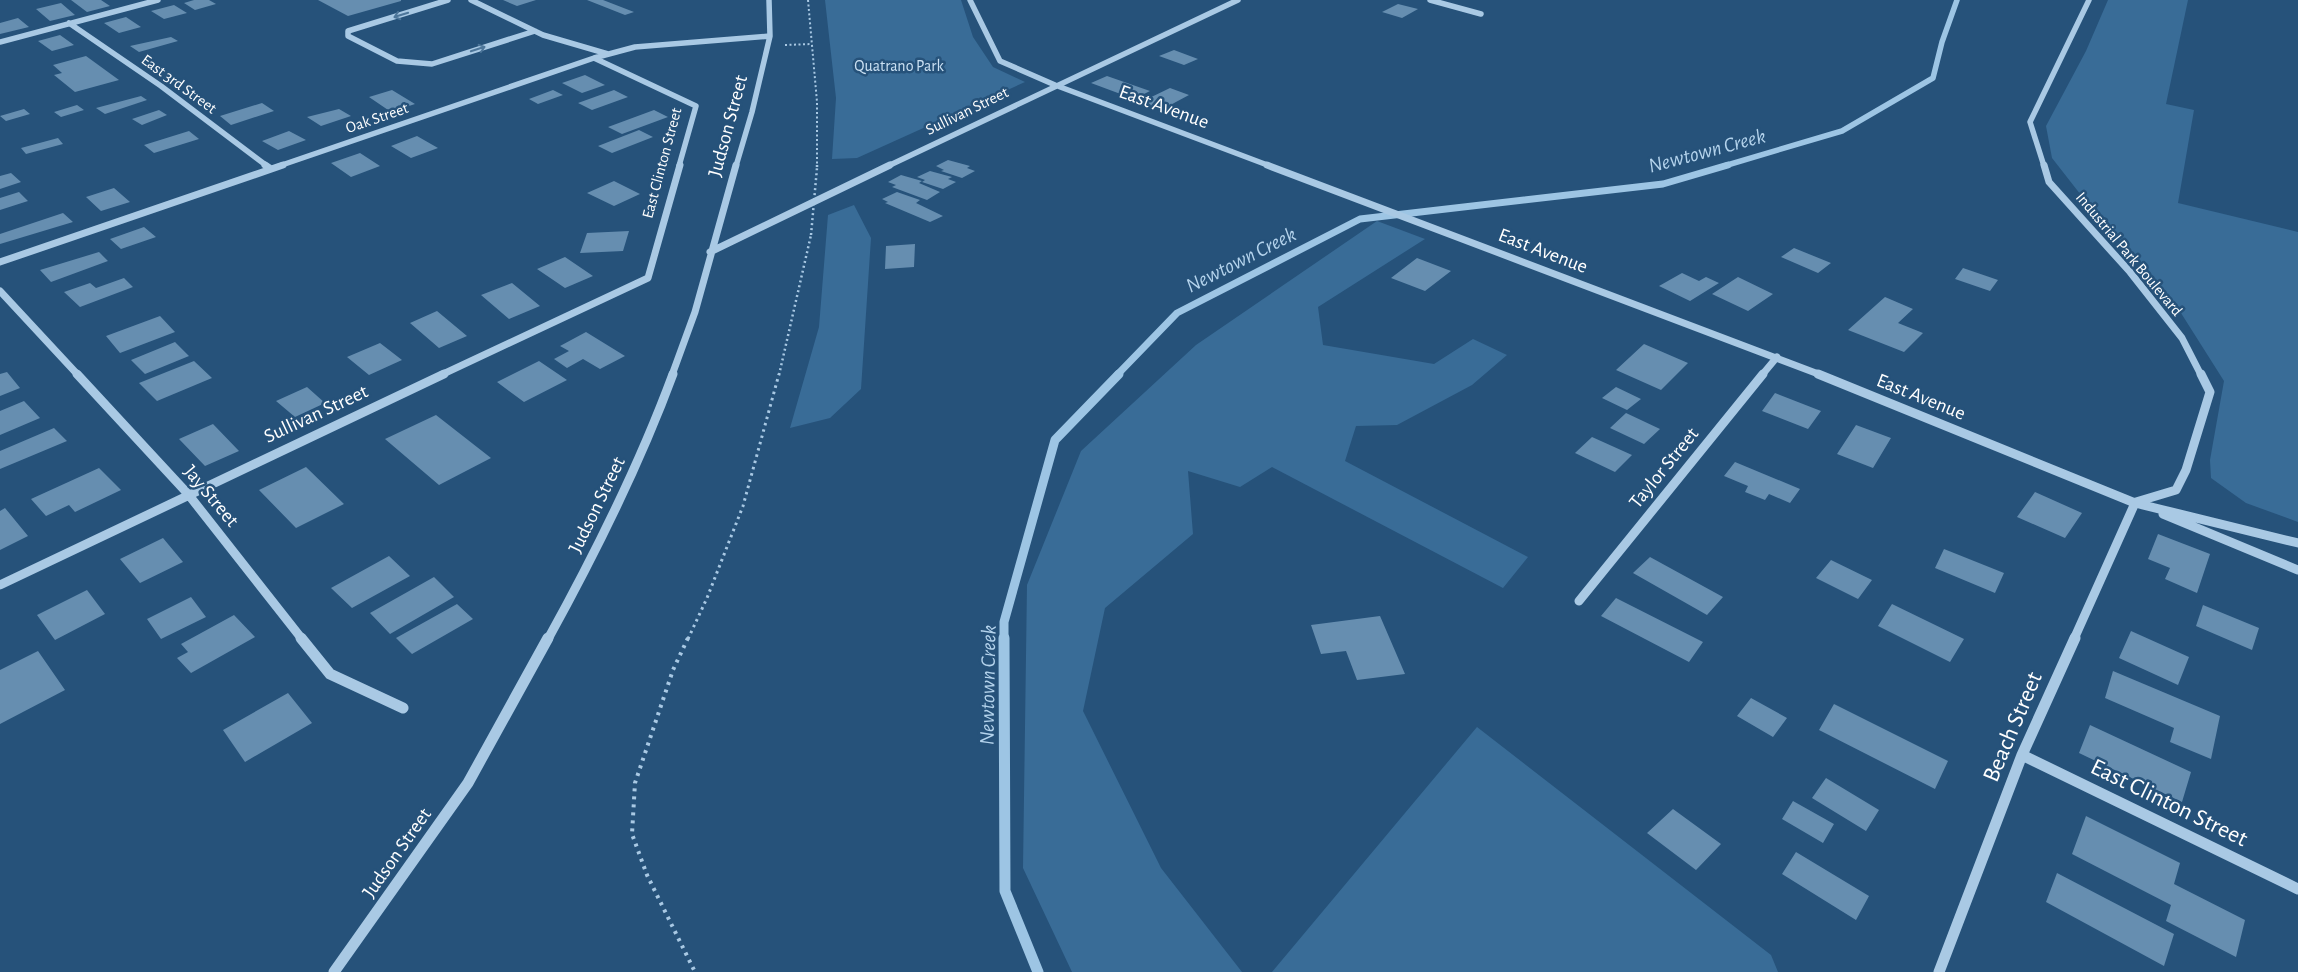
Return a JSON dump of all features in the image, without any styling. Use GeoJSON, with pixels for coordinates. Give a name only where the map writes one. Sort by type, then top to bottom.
{"type":"FeatureCollection","features":[{"type":"Feature","properties":{"kind":"street"},"geometry":{"type":"LineString","coordinates":[[0,42],[158,0]]}},
{"type":"Feature","properties":{"kind":"street"},"geometry":{"type":"LineString","coordinates":[[448,0],[348,31],[348,36],[397,61],[432,64],[535,31]]}},
{"type":"Feature","properties":{"kind":"street"},"geometry":{"type":"LineString","coordinates":[[471,0],[535,31],[608,54]]}},
{"type":"Feature","properties":{"kind":"street","name":"Judson Street"},"geometry":{"type":"LineString","coordinates":[[334,972],[468,783],[572,595],[650,436],[695,312],[710,252],[752,112],[770,36],[769,0]]}},
{"type":"Feature","properties":{"kind":"street","name":"East Avenue"},"geometry":{"type":"LineString","coordinates":[[970,0],[1000,62],[1055,85],[1777,357],[2136,502],[2298,570]]}},
{"type":"Feature","properties":{"kind":"street","name":"Sullivan Street"},"geometry":{"type":"LineString","coordinates":[[710,252],[1055,85],[1238,0]]}},
{"type":"Feature","properties":{"kind":"street"},"geometry":{"type":"LineString","coordinates":[[1430,0],[1481,14]]}},
{"type":"Feature","properties":{"kind":"street","name":"Industrial Park Boulevard"},"geometry":{"type":"LineString","coordinates":[[2089,0],[2030,122],[2049,182],[2130,272],[2182,338],[2210,392],[2186,470],[2176,490],[2136,502]]}},
{"type":"Feature","properties":{"kind":"street","name":"East 3rd Street"},"geometry":{"type":"LineString","coordinates":[[69,24],[160,86],[272,169]]}},
{"type":"Feature","properties":{"kind":"street","name":"Oak Street"},"geometry":{"type":"LineString","coordinates":[[0,262],[594,58],[635,47],[770,36]]}},
{"type":"Feature","properties":{"kind":"street","name":"East Clinton Street"},"geometry":{"type":"LineString","coordinates":[[594,58],[696,106],[648,278]]}},
{"type":"Feature","properties":{"kind":"street","name":"Sullivan Street"},"geometry":{"type":"LineString","coordinates":[[0,585],[188,494],[648,278]]}},
{"type":"Feature","properties":{"kind":"street","name":"Jay Street"},"geometry":{"type":"LineString","coordinates":[[0,291],[188,494],[330,674],[403,708]]}},
{"type":"Feature","properties":{"kind":"street","name":"Taylor Street"},"geometry":{"type":"LineString","coordinates":[[1579,601],[1777,357]]}},
{"type":"Feature","properties":{"kind":"street","name":"East Avenue"},"geometry":{"type":"LineString","coordinates":[[2136,502],[2298,543]]}},
{"type":"Feature","properties":{"kind":"street","name":"Beach Street"},"geometry":{"type":"LineString","coordinates":[[1939,972],[2022,755],[2136,502]]}},
{"type":"Feature","properties":{"kind":"street","name":"East Clinton Street"},"geometry":{"type":"LineString","coordinates":[[2022,755],[2298,889]]}},
{"type":"Feature","properties":{"kind":"path"},"geometry":{"type":"LineString","coordinates":[[695,972],[647,875],[632,834],[634,783],[673,670],[706,598],[743,506],[790,333],[811,235],[817,168],[817,102],[808,0]]}},
{"type":"Feature","properties":{"kind":"path"},"geometry":{"type":"LineString","coordinates":[[767,47],[812,44]]}},
{"type":"Feature","properties":{"kind":"green space","name":"Quatrano Park"},"geometry":{"type":"Polygon","coordinates":[[[825,0],[961,0],[973,37],[993,67],[1025,82],[857,158],[832,159],[836,98],[825,0]]]}},
{"type":"Feature","properties":{"kind":"green space"},"geometry":{"type":"Polygon","coordinates":[[[2108,0],[2188,0],[2166,104],[2194,110],[2178,203],[2298,232],[2298,522],[2246,503],[2211,478],[2210,460],[2224,381],[2174,302],[2095,213],[2052,158],[2046,126],[2086,51],[2108,0]]]}},
{"type":"Feature","properties":{"kind":"green space"},"geometry":{"type":"Polygon","coordinates":[[[854,205],[871,238],[861,389],[830,418],[790,428],[819,327],[828,215],[854,205]]]}},
{"type":"Feature","properties":{"kind":"green space"},"geometry":{"type":"Polygon","coordinates":[[[1377,221],[1425,239],[1318,307],[1323,345],[1434,364],[1473,339],[1507,355],[1472,385],[1397,425],[1356,426],[1345,461],[1528,557],[1503,588],[1272,467],[1240,487],[1188,471],[1193,534],[1105,608],[1083,711],[1161,868],[1242,972],[1072,972],[1023,868],[1027,585],[1081,451],[1196,345],[1377,221]]]}},
{"type":"Feature","properties":{"kind":"green space"},"geometry":{"type":"Polygon","coordinates":[[[1477,727],[1771,955],[1778,972],[1272,972],[1477,727]]]}},
{"type":"Feature","properties":{"kind":"building"},"geometry":{"type":"Polygon","coordinates":[[[71,0],[101,0],[110,6],[87,12],[71,0]]]}},
{"type":"Feature","properties":{"kind":"building"},"geometry":{"type":"Polygon","coordinates":[[[194,0],[209,0],[216,4],[195,10],[184,3],[194,0]]]}},
{"type":"Feature","properties":{"kind":"building"},"geometry":{"type":"Polygon","coordinates":[[[318,0],[401,0],[401,1],[348,16],[318,0]]]}},
{"type":"Feature","properties":{"kind":"building"},"geometry":{"type":"Polygon","coordinates":[[[503,0],[536,0],[517,6],[503,0]]]}},
{"type":"Feature","properties":{"kind":"building"},"geometry":{"type":"Polygon","coordinates":[[[587,0],[603,0],[634,12],[625,15],[587,0]]]}},
{"type":"Feature","properties":{"kind":"building"},"geometry":{"type":"Polygon","coordinates":[[[61,3],[75,15],[50,21],[36,9],[61,3]]]}},
{"type":"Feature","properties":{"kind":"building"},"geometry":{"type":"Polygon","coordinates":[[[1398,4],[1418,9],[1402,18],[1382,12],[1398,4]]]}},
{"type":"Feature","properties":{"kind":"building"},"geometry":{"type":"Polygon","coordinates":[[[174,5],[187,13],[164,19],[151,11],[174,5]]]}},
{"type":"Feature","properties":{"kind":"building"},"geometry":{"type":"Polygon","coordinates":[[[126,17],[141,27],[119,33],[104,23],[126,17]]]}},
{"type":"Feature","properties":{"kind":"building"},"geometry":{"type":"Polygon","coordinates":[[[18,18],[29,27],[0,34],[0,23],[18,18]]]}},
{"type":"Feature","properties":{"kind":"building"},"geometry":{"type":"Polygon","coordinates":[[[60,35],[74,45],[52,51],[38,41],[60,35]]]}},
{"type":"Feature","properties":{"kind":"building"},"geometry":{"type":"Polygon","coordinates":[[[171,37],[178,41],[139,52],[130,46],[171,37]]]}},
{"type":"Feature","properties":{"kind":"building"},"geometry":{"type":"Polygon","coordinates":[[[1174,50],[1198,59],[1184,65],[1159,56],[1174,50]]]}},
{"type":"Feature","properties":{"kind":"building"},"geometry":{"type":"Polygon","coordinates":[[[86,56],[119,80],[75,92],[54,75],[62,73],[53,65],[86,56]]]}},
{"type":"Feature","properties":{"kind":"building"},"geometry":{"type":"Polygon","coordinates":[[[585,75],[605,85],[582,93],[562,83],[585,75]]]}},
{"type":"Feature","properties":{"kind":"building"},"geometry":{"type":"Polygon","coordinates":[[[1107,76],[1150,91],[1134,99],[1091,83],[1107,76]]]}},
{"type":"Feature","properties":{"kind":"building"},"geometry":{"type":"Polygon","coordinates":[[[1170,88],[1189,95],[1161,110],[1141,102],[1170,88]]]}},
{"type":"Feature","properties":{"kind":"building"},"geometry":{"type":"Polygon","coordinates":[[[392,90],[415,104],[391,112],[369,97],[392,90]]]}},
{"type":"Feature","properties":{"kind":"building"},"geometry":{"type":"Polygon","coordinates":[[[553,90],[563,95],[538,104],[529,99],[553,90]]]}},
{"type":"Feature","properties":{"kind":"building"},"geometry":{"type":"Polygon","coordinates":[[[614,90],[628,97],[592,110],[578,103],[614,90]]]}},
{"type":"Feature","properties":{"kind":"building"},"geometry":{"type":"Polygon","coordinates":[[[141,96],[147,100],[105,114],[96,108],[141,96]]]}},
{"type":"Feature","properties":{"kind":"building"},"geometry":{"type":"Polygon","coordinates":[[[262,103],[274,111],[231,125],[220,116],[262,103]]]}},
{"type":"Feature","properties":{"kind":"building"},"geometry":{"type":"Polygon","coordinates":[[[77,105],[84,110],[61,117],[54,112],[77,105]]]}},
{"type":"Feature","properties":{"kind":"building"},"geometry":{"type":"Polygon","coordinates":[[[24,109],[30,114],[6,121],[0,116],[24,109]]]}},
{"type":"Feature","properties":{"kind":"building"},"geometry":{"type":"Polygon","coordinates":[[[339,109],[351,116],[321,126],[307,117],[339,109]]]}},
{"type":"Feature","properties":{"kind":"building"},"geometry":{"type":"Polygon","coordinates":[[[159,110],[167,115],[142,125],[132,119],[159,110]]]}},
{"type":"Feature","properties":{"kind":"building"},"geometry":{"type":"Polygon","coordinates":[[[654,110],[668,117],[622,134],[608,127],[654,110]]]}},
{"type":"Feature","properties":{"kind":"building"},"geometry":{"type":"Polygon","coordinates":[[[639,130],[653,137],[612,153],[598,146],[639,130]]]}},
{"type":"Feature","properties":{"kind":"building"},"geometry":{"type":"Polygon","coordinates":[[[189,131],[199,139],[154,153],[144,145],[189,131]]]}},
{"type":"Feature","properties":{"kind":"building"},"geometry":{"type":"Polygon","coordinates":[[[289,131],[306,140],[278,150],[262,141],[289,131]]]}},
{"type":"Feature","properties":{"kind":"building"},"geometry":{"type":"Polygon","coordinates":[[[417,136],[438,148],[411,158],[391,146],[417,136]]]}},
{"type":"Feature","properties":{"kind":"building"},"geometry":{"type":"Polygon","coordinates":[[[58,138],[63,144],[26,154],[21,148],[58,138]]]}},
{"type":"Feature","properties":{"kind":"building"},"geometry":{"type":"Polygon","coordinates":[[[360,153],[380,166],[351,177],[331,163],[360,153]]]}},
{"type":"Feature","properties":{"kind":"building"},"geometry":{"type":"Polygon","coordinates":[[[948,160],[970,166],[967,168],[975,171],[962,178],[941,171],[944,170],[936,166],[948,160]]]}},
{"type":"Feature","properties":{"kind":"building"},"geometry":{"type":"Polygon","coordinates":[[[930,171],[952,177],[948,179],[956,182],[943,189],[922,182],[925,180],[917,177],[930,171]]]}},
{"type":"Feature","properties":{"kind":"building"},"geometry":{"type":"Polygon","coordinates":[[[11,173],[21,182],[0,189],[0,176],[11,173]]]}},
{"type":"Feature","properties":{"kind":"building"},"geometry":{"type":"Polygon","coordinates":[[[901,175],[922,181],[919,183],[940,192],[927,200],[892,187],[896,185],[888,182],[901,175]]]}},
{"type":"Feature","properties":{"kind":"building"},"geometry":{"type":"Polygon","coordinates":[[[614,181],[640,194],[614,206],[587,193],[614,181]]]}},
{"type":"Feature","properties":{"kind":"building"},"geometry":{"type":"Polygon","coordinates":[[[114,188],[130,202],[101,211],[86,197],[114,188]]]}},
{"type":"Feature","properties":{"kind":"building"},"geometry":{"type":"Polygon","coordinates":[[[19,192],[28,201],[0,210],[0,198],[19,192]]]}},
{"type":"Feature","properties":{"kind":"building"},"geometry":{"type":"Polygon","coordinates":[[[897,192],[920,200],[916,203],[943,216],[930,222],[885,203],[888,202],[882,199],[897,192]]]}},
{"type":"Feature","properties":{"kind":"building"},"geometry":{"type":"Polygon","coordinates":[[[63,213],[73,222],[0,244],[0,234],[63,213]]]}},
{"type":"Feature","properties":{"kind":"building"},"geometry":{"type":"Polygon","coordinates":[[[144,227],[156,237],[121,249],[110,239],[144,227]]]}},
{"type":"Feature","properties":{"kind":"building"},"geometry":{"type":"Polygon","coordinates":[[[629,231],[623,251],[580,253],[587,233],[629,231]]]}},
{"type":"Feature","properties":{"kind":"building"},"geometry":{"type":"Polygon","coordinates":[[[915,244],[914,267],[885,269],[886,246],[915,244]]]}},
{"type":"Feature","properties":{"kind":"building"},"geometry":{"type":"Polygon","coordinates":[[[1794,248],[1831,263],[1818,273],[1781,257],[1794,248]]]}},
{"type":"Feature","properties":{"kind":"building"},"geometry":{"type":"Polygon","coordinates":[[[99,252],[108,261],[51,282],[40,270],[99,252]]]}},
{"type":"Feature","properties":{"kind":"building"},"geometry":{"type":"Polygon","coordinates":[[[565,257],[593,276],[565,288],[537,269],[565,257]]]}},
{"type":"Feature","properties":{"kind":"building"},"geometry":{"type":"Polygon","coordinates":[[[1417,258],[1451,271],[1425,291],[1391,278],[1417,258]]]}},
{"type":"Feature","properties":{"kind":"building"},"geometry":{"type":"Polygon","coordinates":[[[1963,268],[1998,280],[1990,291],[1955,279],[1963,268]]]}},
{"type":"Feature","properties":{"kind":"building"},"geometry":{"type":"Polygon","coordinates":[[[1682,273],[1699,281],[1706,277],[1719,283],[1690,301],[1659,286],[1682,273]]]}},
{"type":"Feature","properties":{"kind":"building"},"geometry":{"type":"Polygon","coordinates":[[[1738,277],[1773,294],[1748,311],[1712,294],[1738,277]]]}},
{"type":"Feature","properties":{"kind":"building"},"geometry":{"type":"Polygon","coordinates":[[[124,278],[133,287],[80,307],[64,292],[90,283],[96,288],[124,278]]]}},
{"type":"Feature","properties":{"kind":"building"},"geometry":{"type":"Polygon","coordinates":[[[512,283],[540,306],[509,319],[481,295],[512,283]]]}},
{"type":"Feature","properties":{"kind":"building"},"geometry":{"type":"Polygon","coordinates":[[[1885,297],[1913,309],[1898,323],[1923,333],[1904,352],[1848,330],[1885,297]]]}},
{"type":"Feature","properties":{"kind":"building"},"geometry":{"type":"Polygon","coordinates":[[[437,311],[467,336],[439,348],[410,323],[437,311]]]}},
{"type":"Feature","properties":{"kind":"building"},"geometry":{"type":"Polygon","coordinates":[[[160,316],[175,332],[120,353],[106,336],[160,316]]]}},
{"type":"Feature","properties":{"kind":"building"},"geometry":{"type":"Polygon","coordinates":[[[586,332],[625,356],[600,369],[583,359],[567,368],[554,359],[569,351],[560,346],[586,332]]]}},
{"type":"Feature","properties":{"kind":"building"},"geometry":{"type":"Polygon","coordinates":[[[175,342],[189,356],[145,374],[131,360],[175,342]]]}},
{"type":"Feature","properties":{"kind":"building"},"geometry":{"type":"Polygon","coordinates":[[[380,343],[402,360],[369,375],[347,357],[380,343]]]}},
{"type":"Feature","properties":{"kind":"building"},"geometry":{"type":"Polygon","coordinates":[[[1644,344],[1688,363],[1661,390],[1616,370],[1644,344]]]}},
{"type":"Feature","properties":{"kind":"building"},"geometry":{"type":"Polygon","coordinates":[[[194,361],[212,378],[157,401],[139,383],[194,361]]]}},
{"type":"Feature","properties":{"kind":"building"},"geometry":{"type":"Polygon","coordinates":[[[539,361],[567,380],[524,402],[497,382],[539,361]]]}},
{"type":"Feature","properties":{"kind":"building"},"geometry":{"type":"Polygon","coordinates":[[[7,372],[20,388],[0,396],[0,374],[7,372]]]}},
{"type":"Feature","properties":{"kind":"building"},"geometry":{"type":"Polygon","coordinates":[[[307,387],[325,403],[295,417],[276,401],[307,387]]]}},
{"type":"Feature","properties":{"kind":"building"},"geometry":{"type":"Polygon","coordinates":[[[1616,387],[1641,399],[1627,410],[1602,398],[1616,387]]]}},
{"type":"Feature","properties":{"kind":"building"},"geometry":{"type":"Polygon","coordinates":[[[1775,393],[1821,411],[1808,429],[1762,411],[1775,393]]]}},
{"type":"Feature","properties":{"kind":"building"},"geometry":{"type":"Polygon","coordinates":[[[24,401],[40,418],[0,435],[0,411],[24,401]]]}},
{"type":"Feature","properties":{"kind":"building"},"geometry":{"type":"Polygon","coordinates":[[[1626,413],[1660,429],[1644,444],[1610,428],[1626,413]]]}},
{"type":"Feature","properties":{"kind":"building"},"geometry":{"type":"Polygon","coordinates":[[[436,415],[491,458],[439,485],[385,439],[436,415]]]}},
{"type":"Feature","properties":{"kind":"building"},"geometry":{"type":"Polygon","coordinates":[[[213,424],[239,451],[205,466],[179,439],[213,424]]]}},
{"type":"Feature","properties":{"kind":"building"},"geometry":{"type":"Polygon","coordinates":[[[1856,425],[1891,438],[1873,468],[1837,454],[1856,425]]]}},
{"type":"Feature","properties":{"kind":"building"},"geometry":{"type":"Polygon","coordinates":[[[54,428],[67,441],[0,469],[0,451],[54,428]]]}},
{"type":"Feature","properties":{"kind":"building"},"geometry":{"type":"Polygon","coordinates":[[[1592,437],[1632,455],[1615,472],[1575,453],[1592,437]]]}},
{"type":"Feature","properties":{"kind":"building"},"geometry":{"type":"Polygon","coordinates":[[[1735,462],[1800,489],[1790,503],[1769,494],[1765,500],[1745,492],[1748,486],[1724,476],[1735,462]]]}},
{"type":"Feature","properties":{"kind":"building"},"geometry":{"type":"Polygon","coordinates":[[[306,467],[344,504],[296,528],[259,490],[306,467]]]}},
{"type":"Feature","properties":{"kind":"building"},"geometry":{"type":"Polygon","coordinates":[[[99,468],[121,490],[75,512],[69,505],[46,516],[31,499],[99,468]]]}},
{"type":"Feature","properties":{"kind":"building"},"geometry":{"type":"Polygon","coordinates":[[[2035,492],[2082,513],[2065,538],[2017,517],[2035,492]]]}},
{"type":"Feature","properties":{"kind":"building"},"geometry":{"type":"Polygon","coordinates":[[[5,508],[28,536],[0,550],[0,511],[5,508]]]}},
{"type":"Feature","properties":{"kind":"building"},"geometry":{"type":"Polygon","coordinates":[[[2158,534],[2210,554],[2197,593],[2165,579],[2170,568],[2148,559],[2158,534]]]}},
{"type":"Feature","properties":{"kind":"building"},"geometry":{"type":"Polygon","coordinates":[[[163,538],[183,562],[140,583],[120,559],[163,538]]]}},
{"type":"Feature","properties":{"kind":"building"},"geometry":{"type":"Polygon","coordinates":[[[1944,549],[2004,573],[1995,593],[1935,568],[1944,549]]]}},
{"type":"Feature","properties":{"kind":"building"},"geometry":{"type":"Polygon","coordinates":[[[389,556],[410,576],[352,608],[331,588],[389,556]]]}},
{"type":"Feature","properties":{"kind":"building"},"geometry":{"type":"Polygon","coordinates":[[[1650,557],[1723,597],[1707,615],[1633,573],[1650,557]]]}},
{"type":"Feature","properties":{"kind":"building"},"geometry":{"type":"Polygon","coordinates":[[[1831,560],[1872,580],[1858,599],[1816,578],[1831,560]]]}},
{"type":"Feature","properties":{"kind":"building"},"geometry":{"type":"Polygon","coordinates":[[[434,577],[454,597],[390,634],[370,613],[434,577]]]}},
{"type":"Feature","properties":{"kind":"building"},"geometry":{"type":"Polygon","coordinates":[[[87,590],[105,614],[55,640],[37,615],[87,590]]]}},
{"type":"Feature","properties":{"kind":"building"},"geometry":{"type":"Polygon","coordinates":[[[191,597],[206,617],[161,639],[147,619],[191,597]]]}},
{"type":"Feature","properties":{"kind":"building"},"geometry":{"type":"Polygon","coordinates":[[[1616,598],[1703,642],[1689,662],[1601,616],[1616,598]]]}},
{"type":"Feature","properties":{"kind":"building"},"geometry":{"type":"Polygon","coordinates":[[[457,604],[473,619],[412,654],[396,638],[457,604]]]}},
{"type":"Feature","properties":{"kind":"building"},"geometry":{"type":"Polygon","coordinates":[[[1892,604],[1964,639],[1950,662],[1878,626],[1892,604]]]}},
{"type":"Feature","properties":{"kind":"building"},"geometry":{"type":"Polygon","coordinates":[[[2203,605],[2259,628],[2252,650],[2196,626],[2203,605]]]}},
{"type":"Feature","properties":{"kind":"building"},"geometry":{"type":"Polygon","coordinates":[[[234,615],[255,637],[191,673],[177,658],[188,652],[181,644],[234,615]]]}},
{"type":"Feature","properties":{"kind":"building"},"geometry":{"type":"Polygon","coordinates":[[[1380,616],[1405,674],[1357,680],[1346,651],[1321,654],[1311,625],[1380,616]]]}},
{"type":"Feature","properties":{"kind":"building"},"geometry":{"type":"Polygon","coordinates":[[[2131,631],[2189,657],[2178,685],[2119,658],[2131,631]]]}},
{"type":"Feature","properties":{"kind":"building"},"geometry":{"type":"Polygon","coordinates":[[[38,651],[65,690],[0,724],[0,670],[38,651]]]}},
{"type":"Feature","properties":{"kind":"building"},"geometry":{"type":"Polygon","coordinates":[[[2113,671],[2220,716],[2211,759],[2170,742],[2174,728],[2105,698],[2113,671]]]}},
{"type":"Feature","properties":{"kind":"building"},"geometry":{"type":"Polygon","coordinates":[[[288,693],[312,723],[245,762],[223,730],[288,693]]]}},
{"type":"Feature","properties":{"kind":"building"},"geometry":{"type":"Polygon","coordinates":[[[1751,698],[1787,718],[1773,737],[1737,716],[1751,698]]]}},
{"type":"Feature","properties":{"kind":"building"},"geometry":{"type":"Polygon","coordinates":[[[1834,704],[1948,761],[1935,789],[1819,730],[1834,704]]]}},
{"type":"Feature","properties":{"kind":"building"},"geometry":{"type":"Polygon","coordinates":[[[2090,725],[2191,772],[2182,802],[2079,753],[2090,725]]]}},
{"type":"Feature","properties":{"kind":"building"},"geometry":{"type":"Polygon","coordinates":[[[1826,778],[1879,810],[1866,831],[1812,798],[1826,778]]]}},
{"type":"Feature","properties":{"kind":"building"},"geometry":{"type":"Polygon","coordinates":[[[1793,801],[1834,824],[1823,843],[1782,819],[1793,801]]]}},
{"type":"Feature","properties":{"kind":"building"},"geometry":{"type":"Polygon","coordinates":[[[1673,809],[1721,844],[1696,870],[1647,833],[1673,809]]]}},
{"type":"Feature","properties":{"kind":"building"},"geometry":{"type":"Polygon","coordinates":[[[2086,816],[2180,863],[2174,884],[2245,920],[2236,957],[2166,921],[2171,905],[2072,854],[2086,816]]]}},
{"type":"Feature","properties":{"kind":"building"},"geometry":{"type":"Polygon","coordinates":[[[1796,852],[1869,896],[1856,920],[1782,874],[1796,852]]]}},
{"type":"Feature","properties":{"kind":"building"},"geometry":{"type":"Polygon","coordinates":[[[2057,873],[2174,934],[2164,966],[2046,902],[2057,873]]]}},
{"type":"Feature","properties":{"kind":"waterway","name":"Newtown Creek"},"geometry":{"type":"LineString","coordinates":[[1724,166],[1842,131],[1933,78],[1942,42],[1957,0]]}},
{"type":"Feature","properties":{"kind":"waterway","name":"Newtown Creek"},"geometry":{"type":"LineString","coordinates":[[1117,375],[1177,313],[1360,219],[1663,184],[1728,165]]}},
{"type":"Feature","properties":{"kind":"waterway","name":"Newtown Creek"},"geometry":{"type":"LineString","coordinates":[[1004,638],[1004,622],[1055,440],[1119,374]]}},
{"type":"Feature","properties":{"kind":"waterway","name":"Newtown Creek"},"geometry":{"type":"LineString","coordinates":[[1004,638],[1005,891],[1038,972]]}}]}
